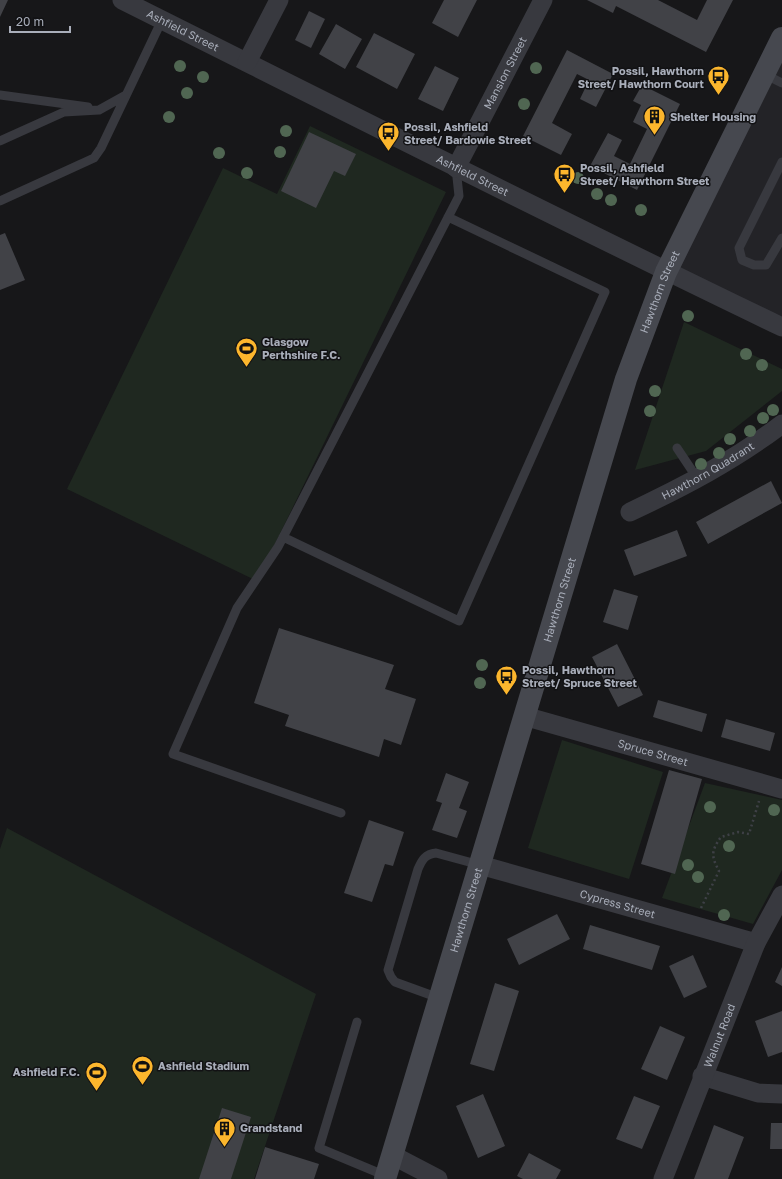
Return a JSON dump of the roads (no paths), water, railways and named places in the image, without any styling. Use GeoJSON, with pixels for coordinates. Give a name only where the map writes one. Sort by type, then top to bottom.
{"type":"FeatureCollection","features":[{"type":"Feature","properties":{"kind":"main road","name":"Hawthorn Street"},"geometry":{"type":"LineString","coordinates":[[386,1178],[626,379],[666,272],[773,79],[782,38]]}},
{"type":"Feature","properties":{"kind":"street","name":"Ashfield Street"},"geometry":{"type":"LineString","coordinates":[[122,0],[248,62],[456,168],[666,272],[782,327]]}},
{"type":"Feature","properties":{"kind":"street"},"geometry":{"type":"LineString","coordinates":[[248,62],[279,0]]}},
{"type":"Feature","properties":{"kind":"street","name":"Mansion Street"},"geometry":{"type":"LineString","coordinates":[[456,168],[543,0]]}},
{"type":"Feature","properties":{"kind":"street","name":"Hawthorn Quadrant"},"geometry":{"type":"LineString","coordinates":[[630,512],[697,478],[758,442],[782,424]]}},
{"type":"Feature","properties":{"kind":"street","name":"Spruce Street"},"geometry":{"type":"LineString","coordinates":[[524,716],[773,786]]}},
{"type":"Feature","properties":{"kind":"street","name":"Cypress Street"},"geometry":{"type":"LineString","coordinates":[[480,865],[756,942]]}},
{"type":"Feature","properties":{"kind":"street","name":"Walnut Road"},"geometry":{"type":"LineString","coordinates":[[663,1179],[702,1076],[756,942],[782,895]]}},
{"type":"Feature","properties":{"kind":"street"},"geometry":{"type":"LineString","coordinates":[[702,1076],[758,1093],[782,1094]]}},
{"type":"Feature","properties":{"kind":"street"},"geometry":{"type":"LineString","coordinates":[[392,1155],[438,1179]]}},
{"type":"Feature","properties":{"kind":"lane"},"geometry":{"type":"LineString","coordinates":[[0,201],[94,158],[101,148],[162,20]]}},
{"type":"Feature","properties":{"kind":"lane"},"geometry":{"type":"LineString","coordinates":[[0,95],[85,106],[99,110]]}},
{"type":"Feature","properties":{"kind":"lane"},"geometry":{"type":"LineString","coordinates":[[0,141],[64,112],[99,110],[126,95]]}},
{"type":"Feature","properties":{"kind":"lane"},"geometry":{"type":"LineString","coordinates":[[782,162],[739,248],[739,254],[742,260],[754,265],[766,265],[771,260],[782,238]]}},
{"type":"Feature","properties":{"kind":"lane"},"geometry":{"type":"LineString","coordinates":[[341,813],[173,754],[237,608],[283,537],[459,196],[456,168]]}},
{"type":"Feature","properties":{"kind":"lane"},"geometry":{"type":"LineString","coordinates":[[283,537],[459,621],[604,292],[448,217]]}},
{"type":"Feature","properties":{"kind":"lane"},"geometry":{"type":"LineString","coordinates":[[677,448],[697,478]]}},
{"type":"Feature","properties":{"kind":"lane"},"geometry":{"type":"LineString","coordinates":[[439,998],[395,982],[390,977],[388,970],[413,884],[420,863],[429,854],[446,855],[480,865]]}},
{"type":"Feature","properties":{"kind":"lane"},"geometry":{"type":"LineString","coordinates":[[357,1022],[319,1148],[386,1178]]}},
{"type":"Feature","properties":{"kind":"place","name":"Possil, Hawthorn Street/ Hawthorn Court"},"geometry":{"type":"Point","coordinates":[719,96]}},
{"type":"Feature","properties":{"kind":"place","name":"Shelter Housing"},"geometry":{"type":"Point","coordinates":[654,136]}},
{"type":"Feature","properties":{"kind":"place","name":"Possil, Ashfield Street/ Bardowie Street"},"geometry":{"type":"Point","coordinates":[389,152]}},
{"type":"Feature","properties":{"kind":"place","name":"Possil, Ashfield Street/ Hawthorn Street"},"geometry":{"type":"Point","coordinates":[564,194]}},
{"type":"Feature","properties":{"kind":"place","name":"Glasgow Perthshire F.C."},"geometry":{"type":"Point","coordinates":[246,368]}},
{"type":"Feature","properties":{"kind":"place","name":"Possil, Hawthorn Street/ Spruce Street"},"geometry":{"type":"Point","coordinates":[506,696]}},
{"type":"Feature","properties":{"kind":"place","name":"Ashfield Stadium"},"geometry":{"type":"Point","coordinates":[142,1086]}},
{"type":"Feature","properties":{"kind":"place","name":"Ashfield F.C."},"geometry":{"type":"Point","coordinates":[96,1092]}},
{"type":"Feature","properties":{"kind":"place","name":"Grandstand"},"geometry":{"type":"Point","coordinates":[225,1148]}}]}
